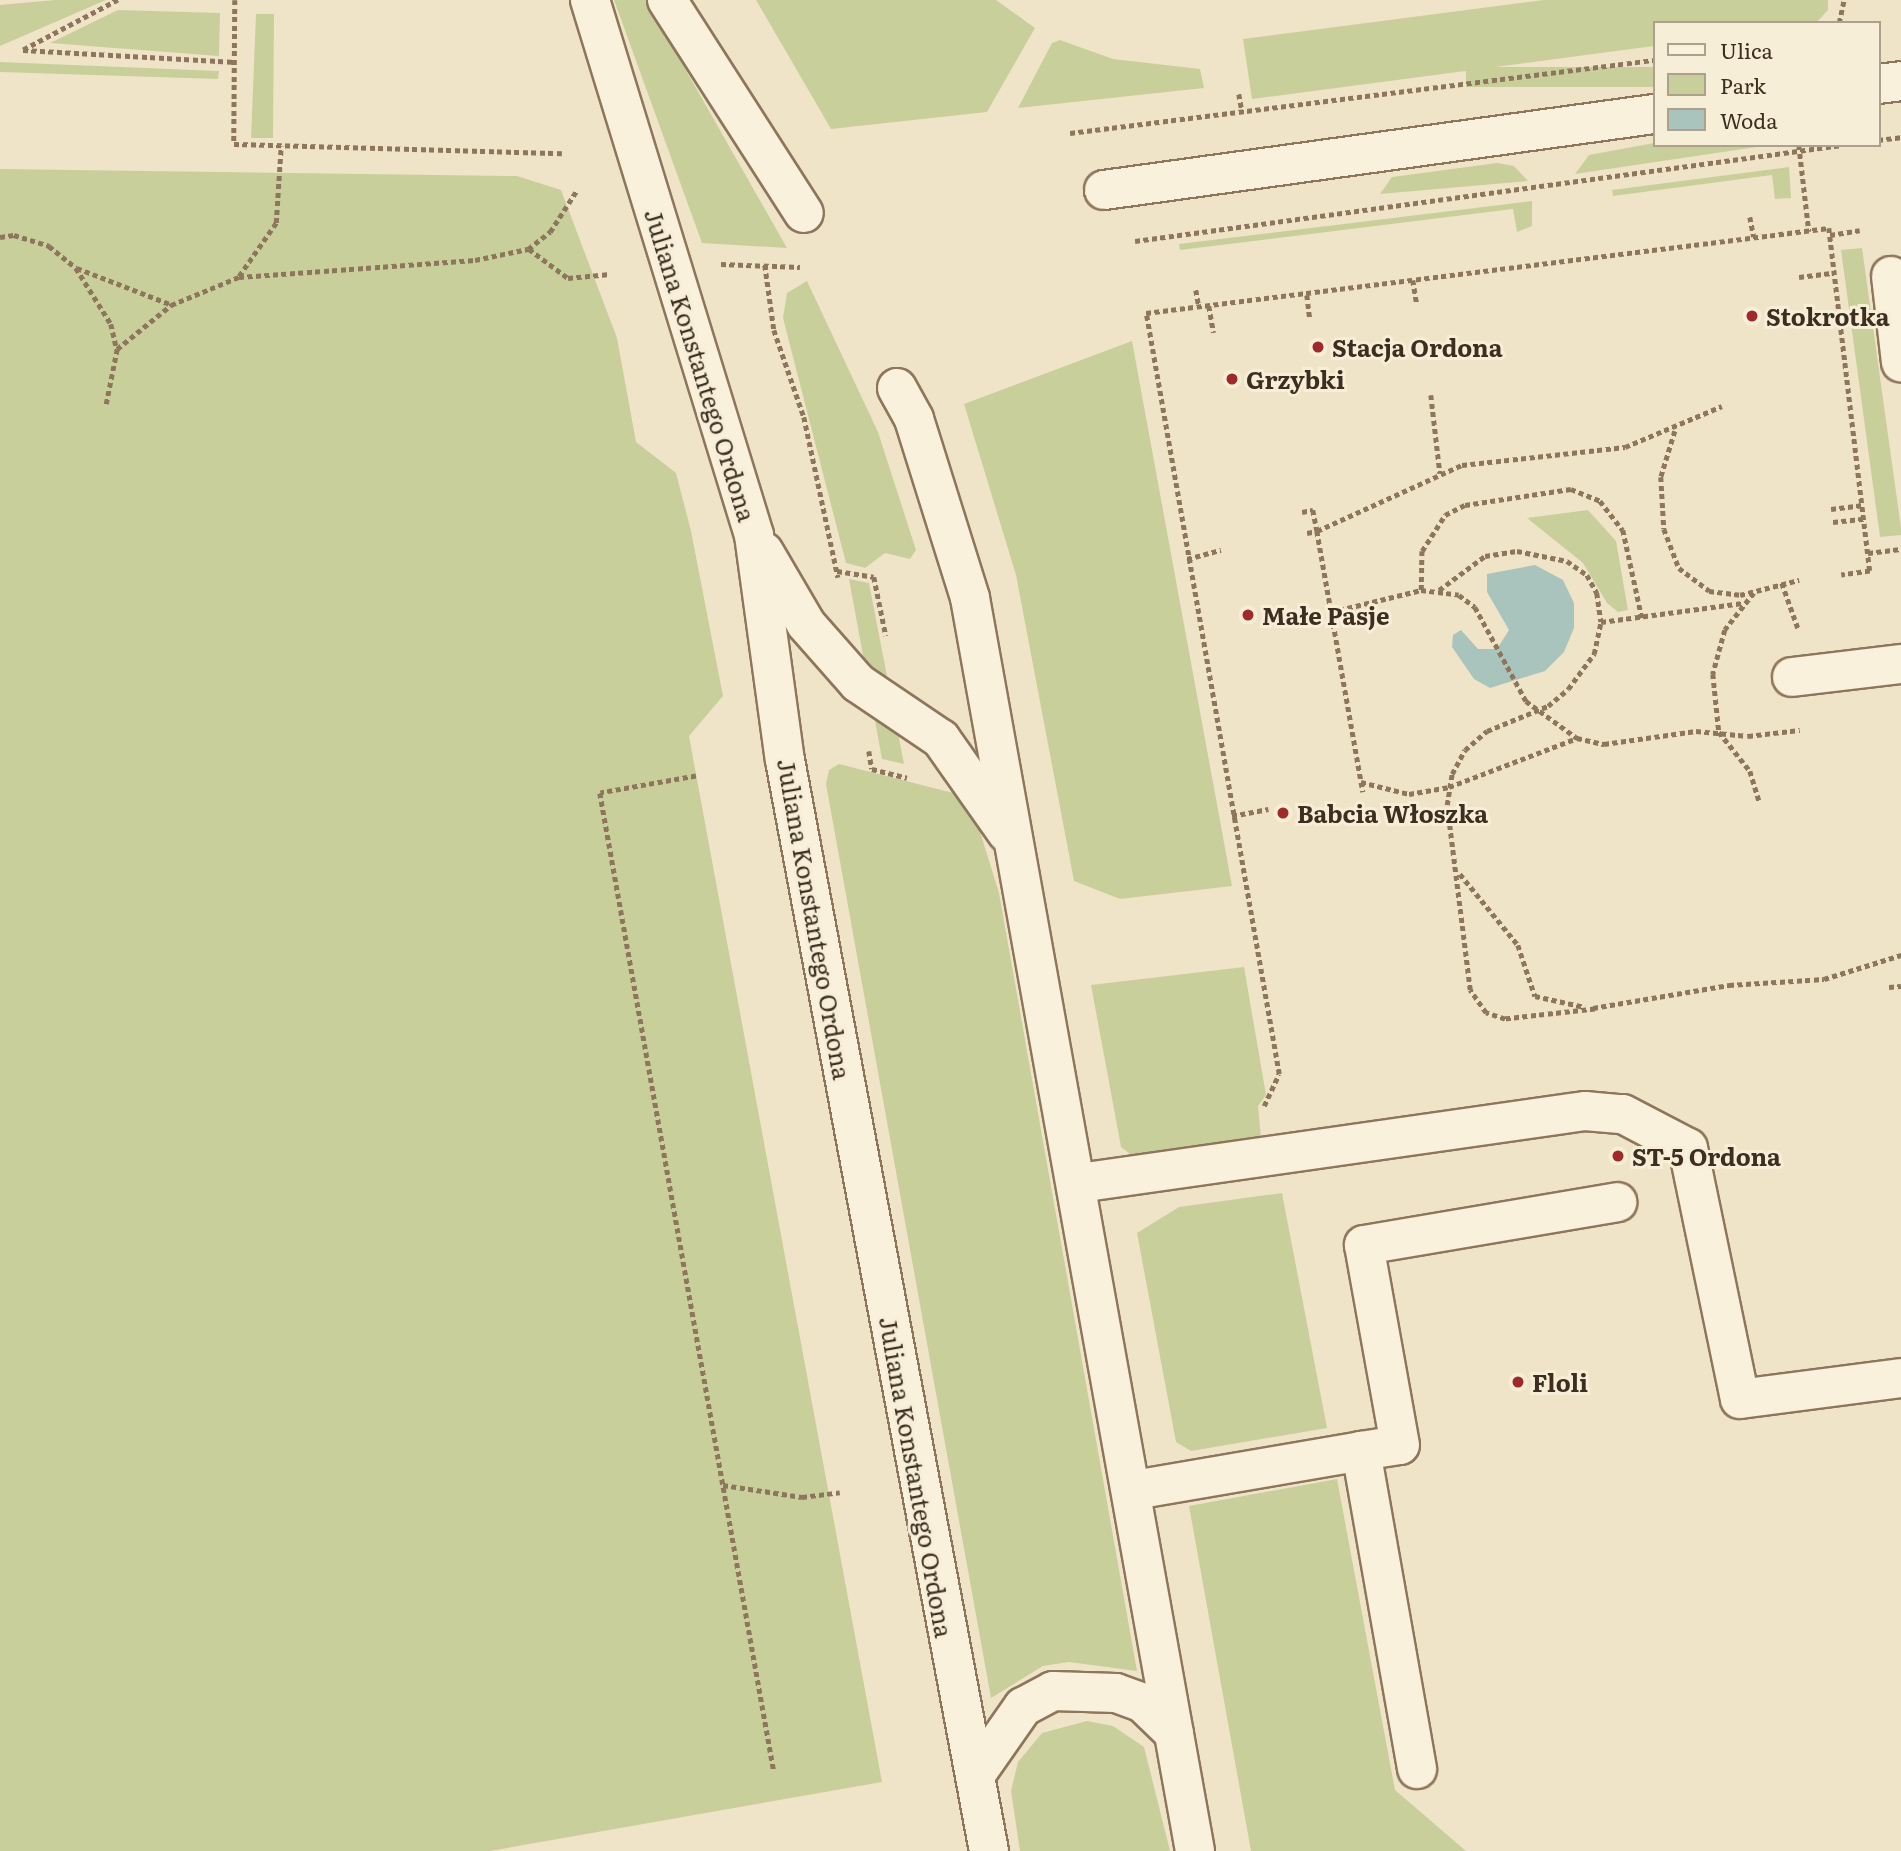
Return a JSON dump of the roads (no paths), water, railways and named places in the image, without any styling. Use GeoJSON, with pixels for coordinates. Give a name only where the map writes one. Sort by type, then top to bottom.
{"type":"FeatureCollection","features":[{"type":"Feature","properties":{"kind":"street","name":"Juliana Konstantego Ordona"},"geometry":{"type":"LineString","coordinates":[[590,0],[754,535],[789,783],[940,1614],[976,1774],[989,1851]]}},
{"type":"Feature","properties":{"kind":"street"},"geometry":{"type":"LineString","coordinates":[[667,0],[804,213]]}},
{"type":"Feature","properties":{"kind":"street"},"geometry":{"type":"LineString","coordinates":[[1880,84],[1901,81]]}},
{"type":"Feature","properties":{"kind":"street"},"geometry":{"type":"LineString","coordinates":[[1104,190],[1652,114]]}},
{"type":"Feature","properties":{"kind":"street"},"geometry":{"type":"LineString","coordinates":[[1891,276],[1901,362]]}},
{"type":"Feature","properties":{"kind":"street"},"geometry":{"type":"LineString","coordinates":[[897,388],[914,419],[970,598],[1079,1183],[1195,1851]]}},
{"type":"Feature","properties":{"kind":"street"},"geometry":{"type":"LineString","coordinates":[[754,535],[806,624],[858,683],[942,739],[1014,843]]}},
{"type":"Feature","properties":{"kind":"street"},"geometry":{"type":"LineString","coordinates":[[1792,677],[1901,664]]}},
{"type":"Feature","properties":{"kind":"street"},"geometry":{"type":"LineString","coordinates":[[1079,1183],[1585,1111],[1623,1114],[1688,1149],[1740,1399],[1901,1378]]}},
{"type":"Feature","properties":{"kind":"street"},"geometry":{"type":"LineString","coordinates":[[1134,1490],[1400,1445],[1364,1245],[1617,1202]]}},
{"type":"Feature","properties":{"kind":"street"},"geometry":{"type":"LineString","coordinates":[[1362,1451],[1417,1769]]}},
{"type":"Feature","properties":{"kind":"street"},"geometry":{"type":"LineString","coordinates":[[976,1774],[1023,1707],[1053,1691],[1116,1693],[1143,1703],[1174,1733]]}},
{"type":"Feature","properties":{"kind":"water"},"geometry":{"type":"Polygon","coordinates":[[[1535,565],[1563,580],[1574,603],[1574,628],[1564,652],[1545,671],[1490,688],[1474,679],[1452,647],[1453,635],[1461,630],[1478,649],[1497,649],[1509,630],[1487,592],[1487,574],[1535,565]]]}},
{"type":"Feature","properties":{"kind":"place","name":"Stokrotka"},"geometry":{"type":"Point","coordinates":[1752,316]}},
{"type":"Feature","properties":{"kind":"place","name":"Stacja Ordona"},"geometry":{"type":"Point","coordinates":[1318,347]}},
{"type":"Feature","properties":{"kind":"place","name":"Grzybki"},"geometry":{"type":"Point","coordinates":[1232,379]}},
{"type":"Feature","properties":{"kind":"place","name":"Małe Pasje"},"geometry":{"type":"Point","coordinates":[1248,615]}},
{"type":"Feature","properties":{"kind":"place","name":"Babcia Włoszka"},"geometry":{"type":"Point","coordinates":[1283,813]}},
{"type":"Feature","properties":{"kind":"place","name":"ST-5 Ordona"},"geometry":{"type":"Point","coordinates":[1618,1156]}},
{"type":"Feature","properties":{"kind":"place","name":"Floli"},"geometry":{"type":"Point","coordinates":[1518,1382]}}]}
